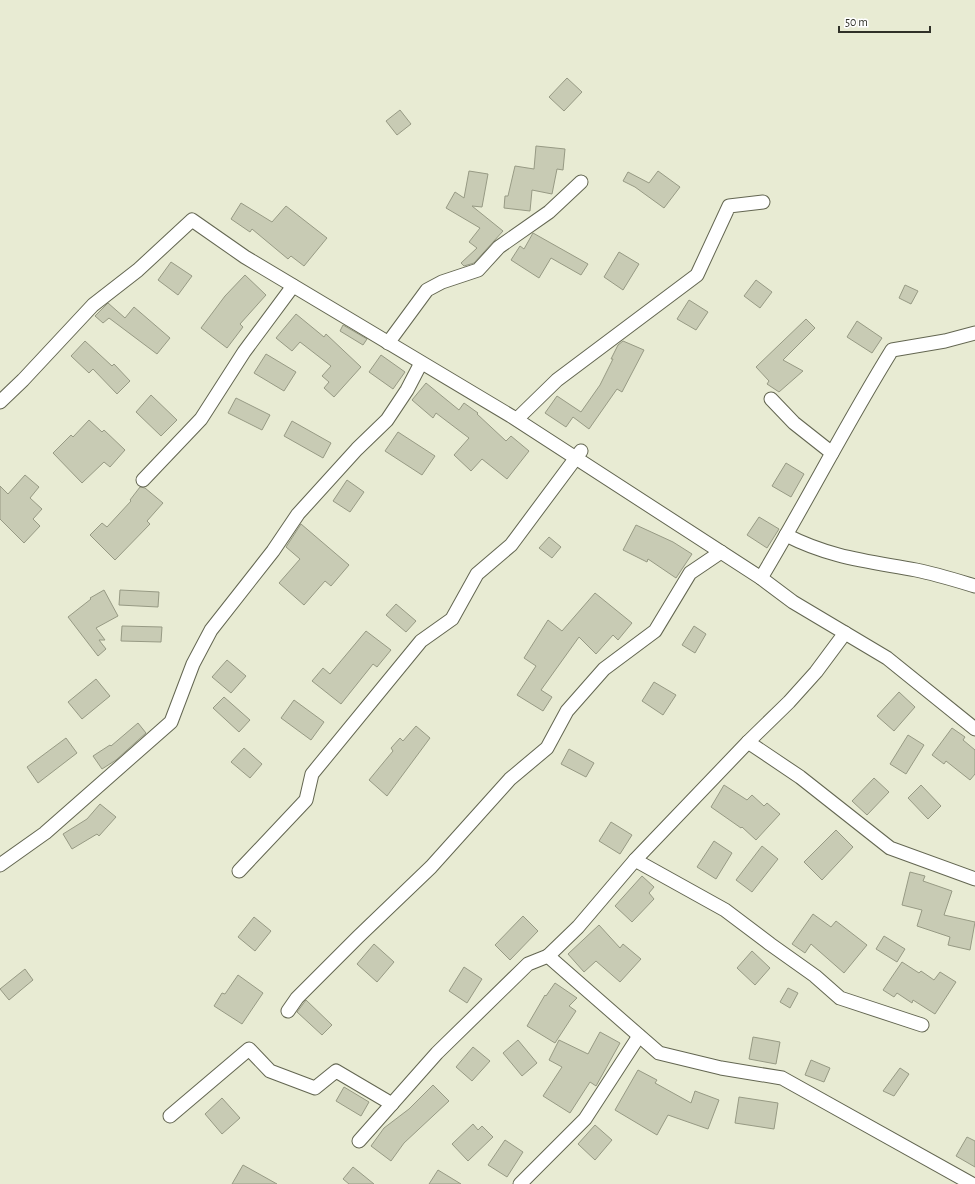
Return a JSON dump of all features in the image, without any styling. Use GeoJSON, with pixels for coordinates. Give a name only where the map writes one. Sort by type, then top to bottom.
{"type":"FeatureCollection","features":[{"type":"Feature","properties":{"kind":"street"},"geometry":{"type":"LineString","coordinates":[[388,343],[427,290],[442,282],[478,270],[499,247],[549,212],[581,182]]}},
{"type":"Feature","properties":{"kind":"street"},"geometry":{"type":"LineString","coordinates":[[517,420],[558,380],[697,275],[729,206],[763,202]]}},
{"type":"Feature","properties":{"kind":"street"},"geometry":{"type":"LineString","coordinates":[[0,402],[23,380],[93,305],[138,270],[192,220],[245,257],[517,420],[579,455],[761,578],[792,602],[887,658],[975,729]]}},
{"type":"Feature","properties":{"kind":"street"},"geometry":{"type":"LineString","coordinates":[[143,480],[201,419],[244,352],[293,286]]}},
{"type":"Feature","properties":{"kind":"street"},"geometry":{"type":"LineString","coordinates":[[761,578],[861,401],[892,350],[945,341],[975,333]]}},
{"type":"Feature","properties":{"kind":"street"},"geometry":{"type":"LineString","coordinates":[[0,865],[45,833],[172,722],[193,664],[211,630],[273,551],[298,514],[357,449],[387,420],[407,390],[421,363]]}},
{"type":"Feature","properties":{"kind":"street"},"geometry":{"type":"LineString","coordinates":[[771,399],[794,422],[832,453]]}},
{"type":"Feature","properties":{"kind":"street"},"geometry":{"type":"LineString","coordinates":[[238,871],[306,800],[312,774],[421,641],[452,619],[477,574],[511,545],[579,455]]}},
{"type":"Feature","properties":{"kind":"street"},"geometry":{"type":"LineString","coordinates":[[786,536],[810,547],[861,562],[917,570],[975,586]]}},
{"type":"Feature","properties":{"kind":"street"},"geometry":{"type":"LineString","coordinates":[[288,1011],[297,998],[431,867],[510,779],[547,748],[567,711],[604,669],[655,631],[690,573],[721,552]]}},
{"type":"Feature","properties":{"kind":"street"},"geometry":{"type":"LineString","coordinates":[[359,1141],[437,1053],[528,964],[548,956],[578,927],[635,860],[812,677],[845,633]]}},
{"type":"Feature","properties":{"kind":"street"},"geometry":{"type":"LineString","coordinates":[[748,742],[800,777],[890,848],[975,879]]}},
{"type":"Feature","properties":{"kind":"street"},"geometry":{"type":"LineString","coordinates":[[635,860],[725,910],[815,976],[840,998],[922,1025]]}},
{"type":"Feature","properties":{"kind":"street"},"geometry":{"type":"LineString","coordinates":[[548,956],[659,1053],[721,1068],[782,1078],[972,1184]]}},
{"type":"Feature","properties":{"kind":"street"},"geometry":{"type":"LineString","coordinates":[[520,1184],[585,1119],[639,1036]]}},
{"type":"Feature","properties":{"kind":"street"},"geometry":{"type":"LineString","coordinates":[[170,1116],[249,1049],[270,1071],[276,1074],[315,1088],[336,1071],[392,1104]]}},
{"type":"Feature","properties":{"kind":"building"},"geometry":{"type":"Polygon","coordinates":[[[567,78],[582,92],[564,111],[549,97],[567,78]]]}},
{"type":"Feature","properties":{"kind":"building"},"geometry":{"type":"Polygon","coordinates":[[[400,110],[411,124],[397,135],[386,121],[400,110]]]}},
{"type":"Feature","properties":{"kind":"building"},"geometry":{"type":"Polygon","coordinates":[[[536,146],[565,149],[563,170],[557,169],[552,194],[532,190],[530,211],[504,208],[505,196],[508,196],[515,166],[534,169],[536,146]]]}},
{"type":"Feature","properties":{"kind":"building"},"geometry":{"type":"Polygon","coordinates":[[[469,171],[488,174],[482,207],[472,206],[503,231],[474,263],[464,266],[461,263],[477,248],[469,242],[480,228],[446,208],[455,192],[464,198],[469,171]]]}},
{"type":"Feature","properties":{"kind":"building"},"geometry":{"type":"Polygon","coordinates":[[[658,171],[680,187],[664,208],[635,187],[623,181],[628,172],[649,183],[658,171]]]}},
{"type":"Feature","properties":{"kind":"building"},"geometry":{"type":"Polygon","coordinates":[[[241,203],[272,222],[286,206],[327,238],[304,266],[291,256],[288,259],[252,229],[250,232],[231,219],[241,203]]]}},
{"type":"Feature","properties":{"kind":"building"},"geometry":{"type":"Polygon","coordinates":[[[533,233],[588,264],[581,275],[551,258],[539,278],[511,260],[520,246],[524,249],[533,233]]]}},
{"type":"Feature","properties":{"kind":"building"},"geometry":{"type":"Polygon","coordinates":[[[619,252],[639,264],[623,290],[604,277],[619,252]]]}},
{"type":"Feature","properties":{"kind":"building"},"geometry":{"type":"Polygon","coordinates":[[[171,262],[192,276],[178,295],[158,280],[171,262]]]}},
{"type":"Feature","properties":{"kind":"building"},"geometry":{"type":"Polygon","coordinates":[[[245,275],[266,295],[240,324],[243,327],[227,348],[201,328],[225,296],[245,275]]]}},
{"type":"Feature","properties":{"kind":"building"},"geometry":{"type":"Polygon","coordinates":[[[756,280],[772,292],[760,308],[744,296],[756,280]]]}},
{"type":"Feature","properties":{"kind":"building"},"geometry":{"type":"Polygon","coordinates":[[[905,285],[918,291],[911,304],[899,298],[905,285]]]}},
{"type":"Feature","properties":{"kind":"building"},"geometry":{"type":"Polygon","coordinates":[[[689,300],[708,312],[696,330],[677,319],[689,300]]]}},
{"type":"Feature","properties":{"kind":"building"},"geometry":{"type":"Polygon","coordinates":[[[108,303],[125,318],[134,307],[170,338],[157,354],[109,318],[103,323],[95,316],[108,303]]]}},
{"type":"Feature","properties":{"kind":"building"},"geometry":{"type":"Polygon","coordinates":[[[296,314],[324,337],[326,334],[361,367],[334,397],[324,388],[329,382],[322,376],[331,366],[300,342],[292,351],[276,338],[296,314]]]}},
{"type":"Feature","properties":{"kind":"building"},"geometry":{"type":"Polygon","coordinates":[[[806,319],[815,328],[783,360],[803,371],[779,392],[767,384],[769,381],[756,367],[806,319]]]}},
{"type":"Feature","properties":{"kind":"building"},"geometry":{"type":"Polygon","coordinates":[[[857,321],[882,338],[872,353],[847,337],[857,321]]]}},
{"type":"Feature","properties":{"kind":"building"},"geometry":{"type":"Polygon","coordinates":[[[343,325],[367,339],[363,345],[340,331],[343,325]]]}},
{"type":"Feature","properties":{"kind":"building"},"geometry":{"type":"Polygon","coordinates":[[[85,341],[112,366],[114,364],[130,381],[117,394],[93,369],[89,373],[71,356],[85,341]]]}},
{"type":"Feature","properties":{"kind":"building"},"geometry":{"type":"Polygon","coordinates":[[[623,341],[644,350],[622,392],[617,389],[589,429],[573,417],[566,427],[545,413],[557,396],[581,412],[600,385],[618,345],[623,341]]]}},
{"type":"Feature","properties":{"kind":"building"},"geometry":{"type":"Polygon","coordinates":[[[266,354],[296,372],[284,391],[254,373],[266,354]]]}},
{"type":"Feature","properties":{"kind":"building"},"geometry":{"type":"Polygon","coordinates":[[[381,355],[405,372],[393,389],[369,372],[381,355]]]}},
{"type":"Feature","properties":{"kind":"building"},"geometry":{"type":"Polygon","coordinates":[[[426,383],[459,410],[464,403],[478,413],[477,414],[506,441],[511,436],[529,451],[507,479],[482,459],[471,471],[454,455],[469,438],[436,413],[433,418],[412,400],[426,383]]]}},
{"type":"Feature","properties":{"kind":"building"},"geometry":{"type":"Polygon","coordinates":[[[151,395],[177,420],[161,436],[136,412],[151,395]]]}},
{"type":"Feature","properties":{"kind":"building"},"geometry":{"type":"Polygon","coordinates":[[[236,398],[270,415],[262,430],[228,413],[236,398]]]}},
{"type":"Feature","properties":{"kind":"building"},"geometry":{"type":"Polygon","coordinates":[[[89,420],[102,432],[104,430],[125,450],[110,467],[104,462],[82,483],[53,453],[71,435],[73,437],[89,420]]]}},
{"type":"Feature","properties":{"kind":"building"},"geometry":{"type":"Polygon","coordinates":[[[292,421],[331,443],[323,458],[284,436],[292,421]]]}},
{"type":"Feature","properties":{"kind":"building"},"geometry":{"type":"Polygon","coordinates":[[[398,432],[435,456],[422,475],[385,451],[398,432]]]}},
{"type":"Feature","properties":{"kind":"building"},"geometry":{"type":"Polygon","coordinates":[[[786,463],[804,474],[791,497],[772,486],[786,463]]]}},
{"type":"Feature","properties":{"kind":"building"},"geometry":{"type":"Polygon","coordinates":[[[25,475],[39,487],[30,498],[42,509],[33,519],[40,526],[24,543],[0,519],[0,486],[8,494],[25,475]]]}},
{"type":"Feature","properties":{"kind":"building"},"geometry":{"type":"Polygon","coordinates":[[[347,480],[364,492],[350,512],[333,501],[347,480]]]}},
{"type":"Feature","properties":{"kind":"building"},"geometry":{"type":"Polygon","coordinates":[[[140,487],[145,488],[163,503],[147,521],[150,524],[115,560],[90,535],[102,523],[107,527],[131,501],[130,500],[140,487]]]}},
{"type":"Feature","properties":{"kind":"building"},"geometry":{"type":"Polygon","coordinates":[[[759,517],[779,529],[767,548],[747,535],[759,517]]]}},
{"type":"Feature","properties":{"kind":"building"},"geometry":{"type":"Polygon","coordinates":[[[301,524],[349,565],[331,586],[325,581],[304,605],[279,583],[300,559],[286,547],[301,524]]]}},
{"type":"Feature","properties":{"kind":"building"},"geometry":{"type":"Polygon","coordinates":[[[636,525],[673,542],[692,554],[676,578],[648,559],[647,562],[623,550],[636,525]]]}},
{"type":"Feature","properties":{"kind":"building"},"geometry":{"type":"Polygon","coordinates":[[[549,537],[561,547],[552,558],[539,548],[549,537]]]}},
{"type":"Feature","properties":{"kind":"building"},"geometry":{"type":"Polygon","coordinates":[[[104,590],[118,616],[96,628],[105,640],[99,640],[106,649],[98,656],[68,617],[91,599],[90,598],[104,590]]]}},
{"type":"Feature","properties":{"kind":"building"},"geometry":{"type":"Polygon","coordinates":[[[120,590],[159,592],[158,607],[119,605],[120,590]]]}},
{"type":"Feature","properties":{"kind":"building"},"geometry":{"type":"Polygon","coordinates":[[[595,593],[632,623],[618,640],[613,635],[596,654],[579,637],[541,690],[552,697],[543,711],[517,695],[536,666],[524,658],[548,620],[562,631],[595,593]]]}},
{"type":"Feature","properties":{"kind":"building"},"geometry":{"type":"Polygon","coordinates":[[[396,604],[416,621],[406,632],[386,615],[396,604]]]}},
{"type":"Feature","properties":{"kind":"building"},"geometry":{"type":"Polygon","coordinates":[[[122,626],[162,627],[161,642],[121,641],[122,626]]]}},
{"type":"Feature","properties":{"kind":"building"},"geometry":{"type":"Polygon","coordinates":[[[694,626],[706,634],[695,653],[682,645],[694,626]]]}},
{"type":"Feature","properties":{"kind":"building"},"geometry":{"type":"Polygon","coordinates":[[[366,631],[391,650],[377,667],[373,664],[341,704],[312,681],[323,668],[330,674],[366,631]]]}},
{"type":"Feature","properties":{"kind":"building"},"geometry":{"type":"Polygon","coordinates":[[[227,660],[246,676],[231,693],[212,677],[227,660]]]}},
{"type":"Feature","properties":{"kind":"building"},"geometry":{"type":"Polygon","coordinates":[[[96,679],[110,696],[82,719],[68,702],[96,679]]]}},
{"type":"Feature","properties":{"kind":"building"},"geometry":{"type":"Polygon","coordinates":[[[654,682],[676,695],[663,715],[642,701],[654,682]]]}},
{"type":"Feature","properties":{"kind":"building"},"geometry":{"type":"Polygon","coordinates":[[[899,692],[915,707],[894,731],[877,716],[899,692]]]}},
{"type":"Feature","properties":{"kind":"building"},"geometry":{"type":"Polygon","coordinates":[[[224,697],[250,720],[239,732],[213,708],[224,697]]]}},
{"type":"Feature","properties":{"kind":"building"},"geometry":{"type":"Polygon","coordinates":[[[294,700],[324,722],[311,740],[281,718],[294,700]]]}},
{"type":"Feature","properties":{"kind":"building"},"geometry":{"type":"Polygon","coordinates":[[[138,723],[146,733],[116,760],[102,769],[93,756],[110,745],[111,746],[138,723]]]}},
{"type":"Feature","properties":{"kind":"building"},"geometry":{"type":"Polygon","coordinates":[[[416,726],[430,738],[387,796],[369,780],[393,751],[391,748],[400,738],[403,741],[416,726]]]}},
{"type":"Feature","properties":{"kind":"building"},"geometry":{"type":"Polygon","coordinates":[[[952,728],[965,737],[963,740],[975,750],[975,774],[970,780],[946,761],[944,764],[932,755],[952,728]]]}},
{"type":"Feature","properties":{"kind":"building"},"geometry":{"type":"Polygon","coordinates":[[[908,735],[924,745],[906,774],[890,764],[908,735]]]}},
{"type":"Feature","properties":{"kind":"building"},"geometry":{"type":"Polygon","coordinates":[[[66,738],[77,753],[38,783],[27,767],[66,738]]]}},
{"type":"Feature","properties":{"kind":"building"},"geometry":{"type":"Polygon","coordinates":[[[244,748],[262,764],[250,778],[231,762],[244,748]]]}},
{"type":"Feature","properties":{"kind":"building"},"geometry":{"type":"Polygon","coordinates":[[[569,749],[594,763],[586,777],[561,764],[569,749]]]}},
{"type":"Feature","properties":{"kind":"building"},"geometry":{"type":"Polygon","coordinates":[[[874,778],[889,792],[867,815],[852,801],[874,778]]]}},
{"type":"Feature","properties":{"kind":"building"},"geometry":{"type":"Polygon","coordinates":[[[724,785],[747,800],[752,795],[764,806],[767,803],[780,814],[756,840],[742,827],[741,828],[711,807],[724,785]]]}},
{"type":"Feature","properties":{"kind":"building"},"geometry":{"type":"Polygon","coordinates":[[[921,785],[941,806],[928,819],[908,798],[921,785]]]}},
{"type":"Feature","properties":{"kind":"building"},"geometry":{"type":"Polygon","coordinates":[[[100,804],[116,817],[99,836],[97,834],[72,849],[63,834],[87,819],[100,804]]]}},
{"type":"Feature","properties":{"kind":"building"},"geometry":{"type":"Polygon","coordinates":[[[611,822],[632,835],[620,854],[599,841],[611,822]]]}},
{"type":"Feature","properties":{"kind":"building"},"geometry":{"type":"Polygon","coordinates":[[[836,830],[853,847],[822,880],[804,862],[836,830]]]}},
{"type":"Feature","properties":{"kind":"building"},"geometry":{"type":"Polygon","coordinates":[[[714,841],[732,853],[716,879],[697,867],[714,841]]]}},
{"type":"Feature","properties":{"kind":"building"},"geometry":{"type":"Polygon","coordinates":[[[762,846],[778,859],[752,892],[736,880],[762,846]]]}},
{"type":"Feature","properties":{"kind":"building"},"geometry":{"type":"Polygon","coordinates":[[[910,872],[925,876],[923,881],[952,891],[944,915],[975,922],[970,950],[948,945],[950,937],[917,926],[922,910],[902,905],[910,872]]]}},
{"type":"Feature","properties":{"kind":"building"},"geometry":{"type":"Polygon","coordinates":[[[642,876],[654,887],[649,893],[654,899],[632,922],[615,906],[642,876]]]}},
{"type":"Feature","properties":{"kind":"building"},"geometry":{"type":"Polygon","coordinates":[[[813,914],[831,927],[836,921],[867,945],[844,973],[811,944],[805,953],[792,944],[813,914]]]}},
{"type":"Feature","properties":{"kind":"building"},"geometry":{"type":"Polygon","coordinates":[[[523,916],[538,931],[510,960],[495,945],[523,916]]]}},
{"type":"Feature","properties":{"kind":"building"},"geometry":{"type":"Polygon","coordinates":[[[254,917],[271,931],[255,951],[238,937],[254,917]]]}},
{"type":"Feature","properties":{"kind":"building"},"geometry":{"type":"Polygon","coordinates":[[[599,925],[620,948],[623,944],[641,959],[620,982],[596,961],[584,972],[568,954],[599,925]]]}},
{"type":"Feature","properties":{"kind":"building"},"geometry":{"type":"Polygon","coordinates":[[[884,936],[905,949],[897,962],[876,949],[884,936]]]}},
{"type":"Feature","properties":{"kind":"building"},"geometry":{"type":"Polygon","coordinates":[[[374,944],[394,962],[377,982],[357,964],[374,944]]]}},
{"type":"Feature","properties":{"kind":"building"},"geometry":{"type":"Polygon","coordinates":[[[752,951],[770,968],[755,985],[737,968],[752,951]]]}},
{"type":"Feature","properties":{"kind":"building"},"geometry":{"type":"Polygon","coordinates":[[[902,962],[919,973],[921,971],[934,980],[940,972],[956,982],[935,1014],[913,1000],[912,1003],[897,993],[894,997],[883,990],[902,962]]]}},
{"type":"Feature","properties":{"kind":"building"},"geometry":{"type":"Polygon","coordinates":[[[464,967],[482,979],[467,1003],[449,991],[464,967]]]}},
{"type":"Feature","properties":{"kind":"building"},"geometry":{"type":"Polygon","coordinates":[[[25,969],[33,980],[9,1000],[0,989],[25,969]]]}},
{"type":"Feature","properties":{"kind":"building"},"geometry":{"type":"Polygon","coordinates":[[[238,975],[263,993],[242,1024],[214,1006],[222,993],[225,994],[238,975]]]}},
{"type":"Feature","properties":{"kind":"building"},"geometry":{"type":"Polygon","coordinates":[[[555,983],[577,998],[569,1006],[576,1011],[555,1043],[527,1026],[545,995],[546,996],[555,983]]]}},
{"type":"Feature","properties":{"kind":"building"},"geometry":{"type":"Polygon","coordinates":[[[788,988],[798,993],[790,1008],[780,1002],[788,988]]]}},
{"type":"Feature","properties":{"kind":"building"},"geometry":{"type":"Polygon","coordinates":[[[306,1000],[332,1025],[322,1035],[297,1012],[306,1000]]]}},
{"type":"Feature","properties":{"kind":"building"},"geometry":{"type":"Polygon","coordinates":[[[600,1032],[620,1043],[596,1086],[590,1082],[570,1113],[543,1096],[562,1067],[549,1060],[559,1040],[588,1054],[600,1032]]]}},
{"type":"Feature","properties":{"kind":"building"},"geometry":{"type":"Polygon","coordinates":[[[753,1037],[780,1042],[776,1064],[749,1059],[753,1037]]]}},
{"type":"Feature","properties":{"kind":"building"},"geometry":{"type":"Polygon","coordinates":[[[518,1040],[537,1063],[522,1076],[503,1053],[518,1040]]]}},
{"type":"Feature","properties":{"kind":"building"},"geometry":{"type":"Polygon","coordinates":[[[473,1047],[490,1061],[472,1081],[456,1067],[473,1047]]]}},
{"type":"Feature","properties":{"kind":"building"},"geometry":{"type":"Polygon","coordinates":[[[811,1060],[830,1068],[824,1082],[805,1075],[811,1060]]]}},
{"type":"Feature","properties":{"kind":"building"},"geometry":{"type":"Polygon","coordinates":[[[900,1068],[909,1074],[894,1096],[883,1091],[900,1068]]]}},
{"type":"Feature","properties":{"kind":"building"},"geometry":{"type":"Polygon","coordinates":[[[638,1070],[657,1080],[655,1083],[691,1103],[695,1091],[719,1100],[708,1129],[668,1115],[657,1135],[615,1110],[638,1070]]]}},
{"type":"Feature","properties":{"kind":"building"},"geometry":{"type":"Polygon","coordinates":[[[433,1085],[449,1101],[404,1143],[391,1161],[371,1146],[384,1128],[409,1109],[433,1085]]]}},
{"type":"Feature","properties":{"kind":"building"},"geometry":{"type":"Polygon","coordinates":[[[344,1087],[369,1102],[361,1116],[336,1101],[344,1087]]]}},
{"type":"Feature","properties":{"kind":"building"},"geometry":{"type":"Polygon","coordinates":[[[739,1097],[778,1103],[774,1129],[735,1123],[739,1097]]]}},
{"type":"Feature","properties":{"kind":"building"},"geometry":{"type":"Polygon","coordinates":[[[222,1098],[240,1118],[222,1134],[205,1114],[222,1098]]]}},
{"type":"Feature","properties":{"kind":"building"},"geometry":{"type":"Polygon","coordinates":[[[473,1124],[478,1130],[482,1126],[493,1137],[468,1161],[452,1144],[473,1124]]]}},
{"type":"Feature","properties":{"kind":"building"},"geometry":{"type":"Polygon","coordinates":[[[595,1125],[612,1140],[595,1160],[578,1144],[595,1125]]]}},
{"type":"Feature","properties":{"kind":"building"},"geometry":{"type":"Polygon","coordinates":[[[967,1137],[975,1141],[975,1167],[956,1156],[967,1137]]]}},
{"type":"Feature","properties":{"kind":"building"},"geometry":{"type":"Polygon","coordinates":[[[505,1140],[523,1152],[507,1177],[488,1165],[505,1140]]]}},
{"type":"Feature","properties":{"kind":"building"},"geometry":{"type":"Polygon","coordinates":[[[243,1165],[277,1184],[232,1184],[243,1165]]]}},
{"type":"Feature","properties":{"kind":"building"},"geometry":{"type":"Polygon","coordinates":[[[353,1167],[374,1184],[349,1184],[343,1179],[353,1167]]]}},
{"type":"Feature","properties":{"kind":"building"},"geometry":{"type":"Polygon","coordinates":[[[438,1170],[461,1184],[429,1184],[438,1170]]]}}]}
